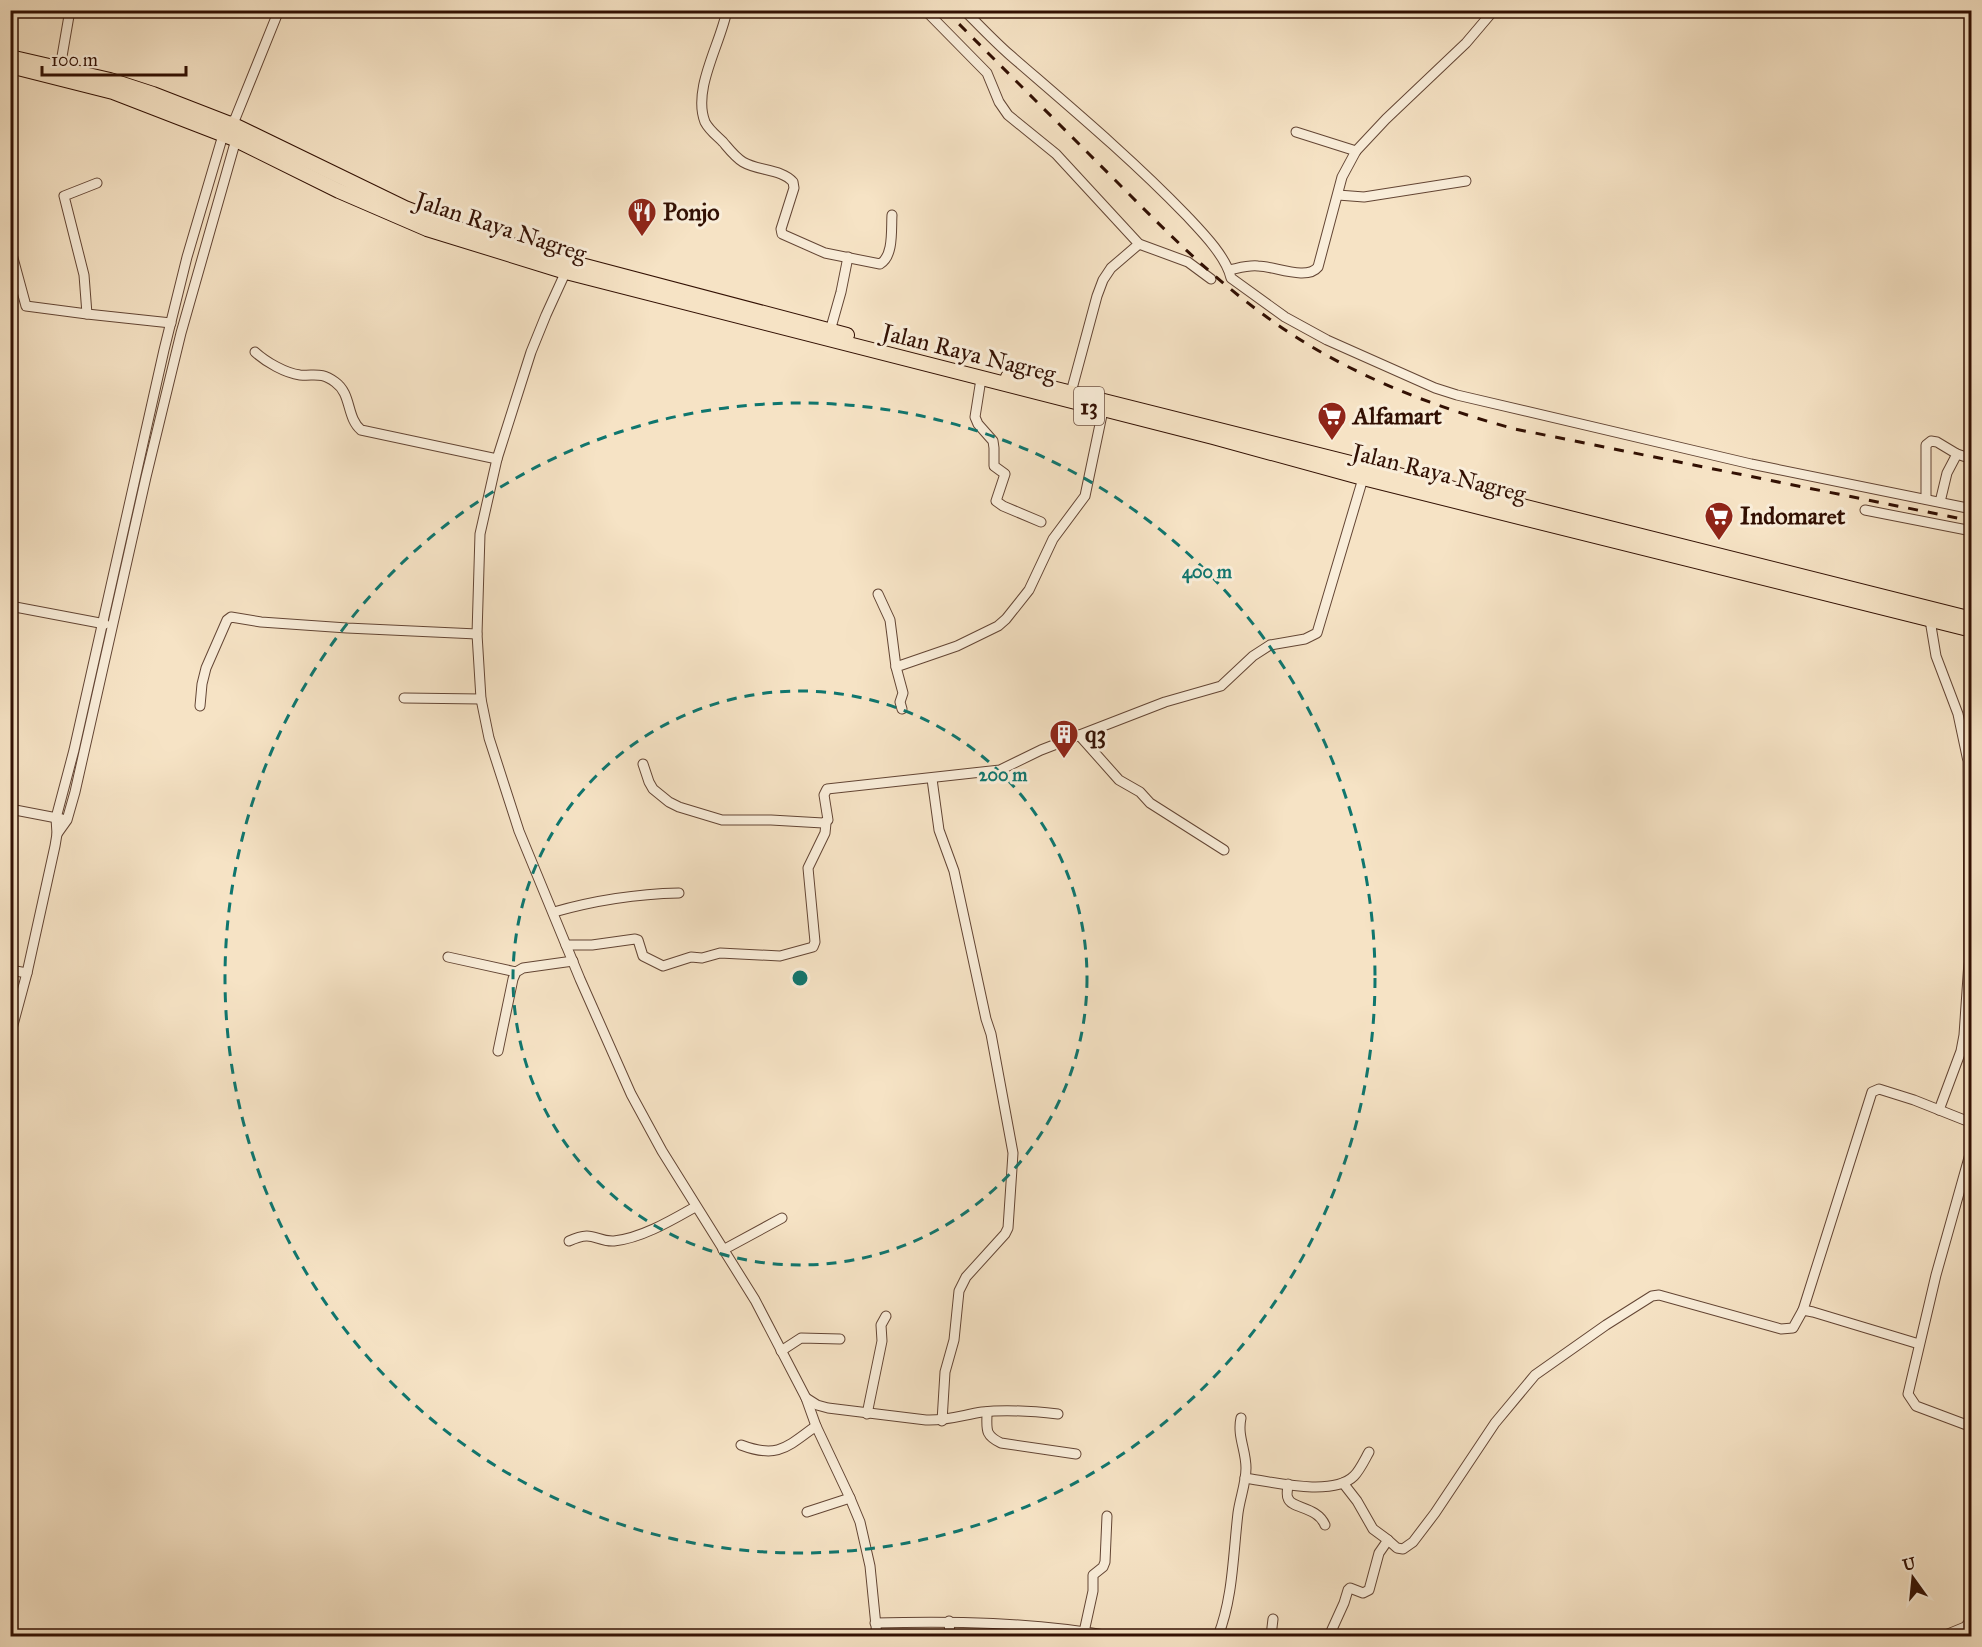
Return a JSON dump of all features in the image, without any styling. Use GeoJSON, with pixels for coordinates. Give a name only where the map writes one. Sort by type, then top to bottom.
{"type":"FeatureCollection","features":[{"type":"Feature","properties":{"kind":"highway","name":"Jalan Raya Nagreg"},"geometry":{"type":"LineString","coordinates":[[10,57],[110,80],[153,94],[429,218],[568,267],[981,379],[1070,397],[1103,410],[1971,619]]}},
{"type":"Feature","properties":{"kind":"highway","name":"Jalan Raya Nagreg"},"geometry":{"type":"LineString","coordinates":[[10,66],[113,92],[232,129]]}},
{"type":"Feature","properties":{"kind":"highway","name":"Jalan Raya Nagreg"},"geometry":{"type":"LineString","coordinates":[[568,267],[830,331],[1070,397],[1971,630]]}},
{"type":"Feature","properties":{"kind":"street"},"geometry":{"type":"LineString","coordinates":[[60,68],[70,10]]}},
{"type":"Feature","properties":{"kind":"street"},"geometry":{"type":"LineString","coordinates":[[10,1036],[27,973],[57,834],[56,818],[187,257],[232,129],[279,10]]}},
{"type":"Feature","properties":{"kind":"street"},"geometry":{"type":"LineString","coordinates":[[727,10],[704,89],[703,106],[706,123],[742,161],[784,176],[793,182],[794,188],[781,229],[782,234],[816,250],[847,260],[878,264],[884,261],[888,254],[892,215]]}},
{"type":"Feature","properties":{"kind":"street"},"geometry":{"type":"LineString","coordinates":[[925,10],[987,73],[1008,115],[1056,154],[1139,244],[1188,262],[1211,279]]}},
{"type":"Feature","properties":{"kind":"street"},"geometry":{"type":"LineString","coordinates":[[964,10],[1007,53],[1069,105],[1165,194],[1205,235],[1229,270],[1231,278],[1285,317],[1350,351],[1457,395],[1751,465],[1971,509]]}},
{"type":"Feature","properties":{"kind":"street"},"geometry":{"type":"LineString","coordinates":[[1229,270],[1259,266],[1304,273],[1315,271],[1342,177],[1356,151],[1386,119],[1466,43],[1494,10]]}},
{"type":"Feature","properties":{"kind":"street"},"geometry":{"type":"LineString","coordinates":[[57,834],[67,820],[75,792],[187,309],[232,129]]}},
{"type":"Feature","properties":{"kind":"street"},"geometry":{"type":"LineString","coordinates":[[1296,132],[1356,151]]}},
{"type":"Feature","properties":{"kind":"street"},"geometry":{"type":"LineString","coordinates":[[1338,195],[1364,197],[1466,181]]}},
{"type":"Feature","properties":{"kind":"street"},"geometry":{"type":"LineString","coordinates":[[87,314],[84,275],[64,196],[97,183]]}},
{"type":"Feature","properties":{"kind":"street"},"geometry":{"type":"LineString","coordinates":[[1070,397],[1103,280],[1111,268],[1139,244]]}},
{"type":"Feature","properties":{"kind":"street"},"geometry":{"type":"LineString","coordinates":[[10,247],[26,306],[171,323]]}},
{"type":"Feature","properties":{"kind":"street"},"geometry":{"type":"LineString","coordinates":[[830,331],[847,260]]}},
{"type":"Feature","properties":{"kind":"street"},"geometry":{"type":"LineString","coordinates":[[568,267],[531,352],[496,459],[480,534],[477,634],[481,699],[489,738],[512,810],[573,962],[631,1094],[695,1207],[755,1300],[806,1398],[816,1426],[850,1498],[860,1522],[867,1549],[877,1636]]}},
{"type":"Feature","properties":{"kind":"street"},"geometry":{"type":"LineString","coordinates":[[175,305],[187,309]]}},
{"type":"Feature","properties":{"kind":"street"},"geometry":{"type":"LineString","coordinates":[[255,352],[267,361],[294,373],[320,374],[338,384],[348,397],[354,422],[361,430],[496,459]]}},
{"type":"Feature","properties":{"kind":"street"},"geometry":{"type":"LineString","coordinates":[[981,379],[975,417],[993,441],[994,466],[1005,474],[995,500],[1003,506],[1041,522]]}},
{"type":"Feature","properties":{"kind":"street"},"geometry":{"type":"LineString","coordinates":[[896,667],[957,646],[998,626],[1006,619],[1029,590],[1053,538],[1085,496],[1103,410]]}},
{"type":"Feature","properties":{"kind":"street"},"geometry":{"type":"LineString","coordinates":[[1926,499],[1926,445],[1931,441],[1937,442],[1971,459]]}},
{"type":"Feature","properties":{"kind":"street"},"geometry":{"type":"LineString","coordinates":[[1940,502],[1947,473],[1957,454]]}},
{"type":"Feature","properties":{"kind":"street"},"geometry":{"type":"LineString","coordinates":[[566,945],[592,945],[636,939],[643,956],[663,966],[691,957],[702,958],[726,953],[780,956],[813,947],[815,942],[808,868],[825,833],[828,817],[824,793],[827,789],[1000,770],[1041,750],[1165,702],[1221,686],[1253,656],[1270,645],[1305,639],[1317,633],[1364,472]]}},
{"type":"Feature","properties":{"kind":"street"},"geometry":{"type":"LineString","coordinates":[[1865,510],[1971,531]]}},
{"type":"Feature","properties":{"kind":"street"},"geometry":{"type":"LineString","coordinates":[[878,594],[890,620],[896,667],[903,693],[900,702],[902,709]]}},
{"type":"Feature","properties":{"kind":"street"},"geometry":{"type":"LineString","coordinates":[[10,606],[112,626]]}},
{"type":"Feature","properties":{"kind":"street"},"geometry":{"type":"LineString","coordinates":[[200,706],[206,668],[227,620],[231,617],[261,622],[347,628],[477,634]]}},
{"type":"Feature","properties":{"kind":"street"},"geometry":{"type":"LineString","coordinates":[[1930,620],[1936,656],[1958,714],[1968,761],[1969,962],[1964,1035],[1962,1051],[1939,1110]]}},
{"type":"Feature","properties":{"kind":"street"},"geometry":{"type":"LineString","coordinates":[[404,698],[481,699]]}},
{"type":"Feature","properties":{"kind":"street"},"geometry":{"type":"LineString","coordinates":[[1079,735],[1119,780],[1140,792],[1150,803],[1224,850]]}},
{"type":"Feature","properties":{"kind":"street"},"geometry":{"type":"LineString","coordinates":[[643,764],[653,789],[679,807],[722,820],[826,823]]}},
{"type":"Feature","properties":{"kind":"street"},"geometry":{"type":"LineString","coordinates":[[932,778],[939,830],[954,871],[986,1019],[992,1034],[1013,1153],[1007,1231],[966,1277],[959,1291],[954,1340],[945,1372],[942,1421]]}},
{"type":"Feature","properties":{"kind":"street"},"geometry":{"type":"LineString","coordinates":[[10,809],[67,820]]}},
{"type":"Feature","properties":{"kind":"street"},"geometry":{"type":"LineString","coordinates":[[554,912],[597,900],[629,895],[679,893]]}},
{"type":"Feature","properties":{"kind":"street"},"geometry":{"type":"LineString","coordinates":[[448,957],[516,972]]}},
{"type":"Feature","properties":{"kind":"street"},"geometry":{"type":"LineString","coordinates":[[498,1051],[516,972],[523,968],[573,962]]}},
{"type":"Feature","properties":{"kind":"street"},"geometry":{"type":"LineString","coordinates":[[10,970],[27,973]]}},
{"type":"Feature","properties":{"kind":"street"},"geometry":{"type":"LineString","coordinates":[[1343,1483],[1374,1529],[1397,1548],[1403,1549],[1413,1542],[1435,1513],[1495,1423],[1535,1375],[1647,1299],[1659,1295],[1781,1329],[1793,1328],[1803,1310],[1870,1095],[1879,1089],[1971,1123]]}},
{"type":"Feature","properties":{"kind":"street"},"geometry":{"type":"LineString","coordinates":[[1971,1147],[1908,1394],[1912,1403],[1941,1418],[1971,1427]]}},
{"type":"Feature","properties":{"kind":"street"},"geometry":{"type":"LineString","coordinates":[[569,1241],[584,1235],[613,1241],[626,1238],[665,1224],[695,1207]]}},
{"type":"Feature","properties":{"kind":"street"},"geometry":{"type":"LineString","coordinates":[[723,1250],[782,1218]]}},
{"type":"Feature","properties":{"kind":"street"},"geometry":{"type":"LineString","coordinates":[[1803,1310],[1919,1344]]}},
{"type":"Feature","properties":{"kind":"street"},"geometry":{"type":"LineString","coordinates":[[867,1414],[882,1341],[881,1325],[886,1316]]}},
{"type":"Feature","properties":{"kind":"street"},"geometry":{"type":"LineString","coordinates":[[781,1351],[801,1338],[840,1339]]}},
{"type":"Feature","properties":{"kind":"street"},"geometry":{"type":"LineString","coordinates":[[806,1398],[822,1407],[942,1421],[987,1412],[1019,1410],[1058,1414]]}},
{"type":"Feature","properties":{"kind":"street"},"geometry":{"type":"LineString","coordinates":[[987,1412],[988,1434],[1001,1443],[1076,1454]]}},
{"type":"Feature","properties":{"kind":"street"},"geometry":{"type":"LineString","coordinates":[[1218,1636],[1226,1615],[1239,1503],[1245,1478],[1246,1458],[1239,1437],[1240,1418]]}},
{"type":"Feature","properties":{"kind":"street"},"geometry":{"type":"LineString","coordinates":[[741,1445],[771,1452],[786,1448],[816,1426]]}},
{"type":"Feature","properties":{"kind":"street"},"geometry":{"type":"LineString","coordinates":[[1245,1478],[1328,1487],[1343,1483],[1355,1475],[1369,1452]]}},
{"type":"Feature","properties":{"kind":"street"},"geometry":{"type":"LineString","coordinates":[[1288,1484],[1287,1498],[1291,1503],[1312,1510],[1325,1525]]}},
{"type":"Feature","properties":{"kind":"street"},"geometry":{"type":"LineString","coordinates":[[807,1512],[850,1498]]}},
{"type":"Feature","properties":{"kind":"street"},"geometry":{"type":"LineString","coordinates":[[1078,1633],[1093,1591],[1093,1575],[1103,1567],[1105,1562],[1107,1516]]}},
{"type":"Feature","properties":{"kind":"street"},"geometry":{"type":"LineString","coordinates":[[1329,1636],[1348,1590],[1350,1588],[1363,1593],[1369,1590],[1379,1553],[1388,1540]]}},
{"type":"Feature","properties":{"kind":"street"},"geometry":{"type":"LineString","coordinates":[[1271,1636],[1274,1619]]}},
{"type":"Feature","properties":{"kind":"street"},"geometry":{"type":"LineString","coordinates":[[1943,1636],[1965,1627],[1971,1619]]}},
{"type":"Feature","properties":{"kind":"street"},"geometry":{"type":"LineString","coordinates":[[875,1623],[949,1621],[1110,1636]]}},
{"type":"Feature","properties":{"kind":"street"},"geometry":{"type":"LineString","coordinates":[[949,1621],[950,1636]]}},
{"type":"Feature","properties":{"kind":"railway"},"geometry":{"type":"LineString","coordinates":[[945,10],[1146,212],[1202,265],[1242,299],[1292,335],[1352,369],[1416,397],[1515,429],[1972,521]]}},
{"type":"Feature","properties":{"kind":"place","name":"Ponjo"},"geometry":{"type":"Point","coordinates":[642,238]}},
{"type":"Feature","properties":{"kind":"place","name":"Alfamart"},"geometry":{"type":"Point","coordinates":[1332,442]}},
{"type":"Feature","properties":{"kind":"place","name":"Indomaret"},"geometry":{"type":"Point","coordinates":[1719,542]}},
{"type":"Feature","properties":{"kind":"place","name":"q3"},"geometry":{"type":"Point","coordinates":[1064,760]}}]}
